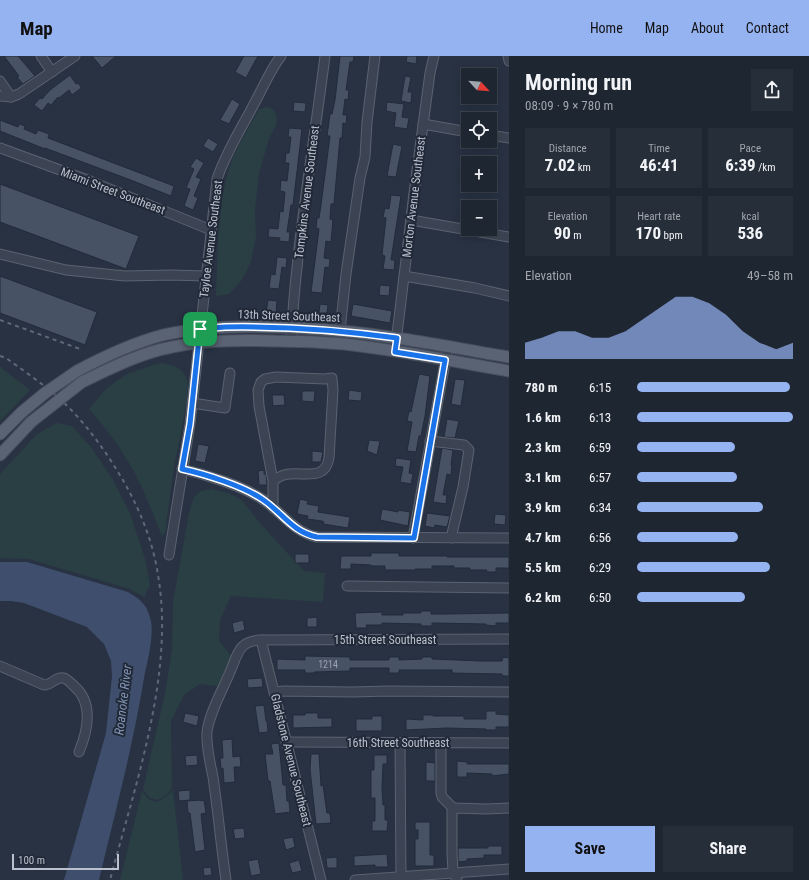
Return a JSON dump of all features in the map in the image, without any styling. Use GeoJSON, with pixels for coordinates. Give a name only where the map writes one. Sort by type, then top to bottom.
{"type":"FeatureCollection","features":[{"type":"Feature","properties":{"kind":"main road","name":"13th Street Southeast"},"geometry":{"type":"LineString","coordinates":[[0,434],[22,412],[45,393],[77,371],[119,350],[144,341],[165,335],[200,329],[225,327],[292,328],[340,331],[397,338],[509,357]]}},
{"type":"Feature","properties":{"kind":"main road","name":"13th Street Southeast"},"geometry":{"type":"LineString","coordinates":[[0,455],[31,422],[82,382],[103,371],[150,353],[198,342],[229,340],[344,344],[509,371]]}},
{"type":"Feature","properties":{"kind":"street"},"geometry":{"type":"LineString","coordinates":[[41,56],[52,72]]}},
{"type":"Feature","properties":{"kind":"street"},"geometry":{"type":"LineString","coordinates":[[0,96],[19,94],[75,56]]}},
{"type":"Feature","properties":{"kind":"street","name":"Tayloe Avenue Southeast"},"geometry":{"type":"LineString","coordinates":[[169,555],[176,519],[182,469],[190,424],[214,191],[222,164],[281,56]]}},
{"type":"Feature","properties":{"kind":"street","name":"Tompkins Avenue Southeast"},"geometry":{"type":"LineString","coordinates":[[291,341],[299,250],[325,56]]}},
{"type":"Feature","properties":{"kind":"street"},"geometry":{"type":"LineString","coordinates":[[340,331],[346,274],[360,178],[365,157],[367,122],[375,56]]}},
{"type":"Feature","properties":{"kind":"street","name":"Morton Avenue Southeast"},"geometry":{"type":"LineString","coordinates":[[395,352],[423,124],[434,56]]}},
{"type":"Feature","properties":{"kind":"street"},"geometry":{"type":"LineString","coordinates":[[508,56],[509,61]]}},
{"type":"Feature","properties":{"kind":"street"},"geometry":{"type":"LineString","coordinates":[[0,81],[11,96]]}},
{"type":"Feature","properties":{"kind":"street"},"geometry":{"type":"LineString","coordinates":[[423,124],[461,131]]}},
{"type":"Feature","properties":{"kind":"street"},"geometry":{"type":"LineString","coordinates":[[497,136],[509,138]]}},
{"type":"Feature","properties":{"kind":"street","name":"Miami Street Southeast"},"geometry":{"type":"LineString","coordinates":[[0,148],[90,181],[211,230]]}},
{"type":"Feature","properties":{"kind":"street"},"geometry":{"type":"LineString","coordinates":[[411,220],[509,237]]}},
{"type":"Feature","properties":{"kind":"street"},"geometry":{"type":"LineString","coordinates":[[0,254],[53,267],[125,276],[206,276]]}},
{"type":"Feature","properties":{"kind":"street"},"geometry":{"type":"LineString","coordinates":[[404,276],[475,288],[509,296]]}},
{"type":"Feature","properties":{"kind":"street"},"geometry":{"type":"LineString","coordinates":[[414,538],[448,346]]}},
{"type":"Feature","properties":{"kind":"street"},"geometry":{"type":"LineString","coordinates":[[192,403],[225,408],[230,373]]}},
{"type":"Feature","properties":{"kind":"street"},"geometry":{"type":"LineString","coordinates":[[273,481],[284,475],[318,473],[326,468],[329,458],[333,390],[332,378],[270,377],[261,382],[259,386],[259,406],[273,481],[273,508]]}},
{"type":"Feature","properties":{"kind":"street"},"geometry":{"type":"LineString","coordinates":[[430,441],[464,445],[469,450],[463,487],[451,538]]}},
{"type":"Feature","properties":{"kind":"street"},"geometry":{"type":"LineString","coordinates":[[182,469],[216,479],[263,499],[302,533],[317,537],[509,538]]}},
{"type":"Feature","properties":{"kind":"street"},"geometry":{"type":"LineString","coordinates":[[347,586],[509,588]]}},
{"type":"Feature","properties":{"kind":"street","name":"15th Street Southeast"},"geometry":{"type":"LineString","coordinates":[[226,880],[213,777],[208,750],[207,730],[240,650],[246,643],[261,640],[509,639]]}},
{"type":"Feature","properties":{"kind":"street","name":"Gladstone Avenue Southeast"},"geometry":{"type":"LineString","coordinates":[[261,640],[321,880]]}},
{"type":"Feature","properties":{"kind":"street"},"geometry":{"type":"LineString","coordinates":[[0,666],[44,685],[52,683],[59,678],[63,678],[78,689],[84,700],[88,719],[86,736],[79,752]]}},
{"type":"Feature","properties":{"kind":"street"},"geometry":{"type":"LineString","coordinates":[[274,692],[509,692]]}},
{"type":"Feature","properties":{"kind":"street","name":"16th Street Southeast"},"geometry":{"type":"LineString","coordinates":[[286,742],[509,744]]}},
{"type":"Feature","properties":{"kind":"street"},"geometry":{"type":"LineString","coordinates":[[400,743],[401,878]]}},
{"type":"Feature","properties":{"kind":"street"},"geometry":{"type":"LineString","coordinates":[[441,743],[441,794],[453,808],[509,808]]}},
{"type":"Feature","properties":{"kind":"street"},"geometry":{"type":"LineString","coordinates":[[453,808],[452,854],[455,877]]}},
{"type":"Feature","properties":{"kind":"street"},"geometry":{"type":"LineString","coordinates":[[356,880],[455,877],[509,869]]}},
{"type":"Feature","properties":{"kind":"green space"},"geometry":{"type":"Polygon","coordinates":[[[267,107],[273,109],[277,117],[276,125],[269,139],[259,173],[255,210],[256,237],[251,262],[241,281],[229,294],[216,296],[219,227],[223,192],[227,176],[232,160],[241,141],[259,109],[267,107]]]}},
{"type":"Feature","properties":{"kind":"green space"},"geometry":{"type":"Polygon","coordinates":[[[160,363],[172,365],[179,369],[185,375],[188,385],[174,467],[165,533],[162,536],[143,490],[129,463],[110,435],[89,409],[108,387],[127,374],[160,363]]]}},
{"type":"Feature","properties":{"kind":"green space"},"geometry":{"type":"Polygon","coordinates":[[[0,367],[30,390],[0,421],[0,367]]]}},
{"type":"Feature","properties":{"kind":"green space"},"geometry":{"type":"Polygon","coordinates":[[[57,423],[72,426],[90,446],[112,478],[130,513],[145,559],[150,585],[144,597],[130,589],[29,559],[0,558],[0,474],[37,434],[57,423]]]}},
{"type":"Feature","properties":{"kind":"green space"},"geometry":{"type":"Polygon","coordinates":[[[212,489],[228,493],[242,500],[258,521],[304,571],[325,573],[323,602],[231,596],[220,620],[219,641],[231,656],[218,686],[200,684],[184,695],[171,721],[172,788],[167,795],[157,800],[149,797],[143,789],[165,694],[172,649],[173,602],[189,513],[194,497],[201,491],[212,489]]]}},
{"type":"Feature","properties":{"kind":"green space"},"geometry":{"type":"Polygon","coordinates":[[[173,790],[183,880],[120,880],[142,791],[148,799],[157,802],[173,790]]]}},
{"type":"Feature","properties":{"kind":"water","name":"Roanoke River"},"geometry":{"type":"Polygon","coordinates":[[[0,562],[27,562],[128,592],[143,603],[148,610],[152,628],[151,642],[140,703],[99,880],[64,880],[106,733],[112,676],[111,661],[104,644],[87,627],[24,603],[0,601],[0,562]]]}},
{"type":"Feature","properties":{"kind":"building"},"geometry":{"type":"Polygon","coordinates":[[[4,56],[18,56],[35,76],[23,84],[4,56]]]}},
{"type":"Feature","properties":{"kind":"building"},"geometry":{"type":"Polygon","coordinates":[[[92,56],[116,56],[102,68],[92,56]]]}},
{"type":"Feature","properties":{"kind":"building"},"geometry":{"type":"Polygon","coordinates":[[[244,56],[258,56],[246,78],[235,72],[244,56]]]}},
{"type":"Feature","properties":{"kind":"building"},"geometry":{"type":"Polygon","coordinates":[[[340,56],[354,56],[353,62],[350,62],[346,90],[349,90],[348,100],[345,99],[343,115],[347,115],[346,124],[343,123],[342,138],[340,138],[334,204],[331,204],[330,219],[333,220],[331,242],[326,241],[324,258],[330,259],[329,268],[325,267],[322,293],[311,292],[319,229],[316,228],[317,218],[319,218],[330,136],[327,136],[330,114],[332,114],[335,100],[340,56]]]}},
{"type":"Feature","properties":{"kind":"building"},"geometry":{"type":"Polygon","coordinates":[[[407,56],[417,56],[416,64],[406,62],[407,56]]]}},
{"type":"Feature","properties":{"kind":"building"},"geometry":{"type":"Polygon","coordinates":[[[70,75],[76,84],[78,83],[81,87],[80,89],[72,95],[69,90],[59,98],[58,97],[51,105],[48,103],[42,111],[34,105],[40,98],[42,99],[50,90],[70,75]]]}},
{"type":"Feature","properties":{"kind":"building"},"geometry":{"type":"Polygon","coordinates":[[[405,76],[411,77],[408,92],[412,92],[411,103],[401,101],[405,76]]]}},
{"type":"Feature","properties":{"kind":"building"},"geometry":{"type":"Polygon","coordinates":[[[232,99],[240,104],[229,124],[220,120],[232,99]]]}},
{"type":"Feature","properties":{"kind":"building"},"geometry":{"type":"Polygon","coordinates":[[[294,102],[306,103],[305,112],[293,111],[294,102]]]}},
{"type":"Feature","properties":{"kind":"building"},"geometry":{"type":"Polygon","coordinates":[[[387,102],[404,104],[402,117],[409,118],[407,129],[394,127],[396,113],[386,111],[387,102]]]}},
{"type":"Feature","properties":{"kind":"building"},"geometry":{"type":"Polygon","coordinates":[[[0,120],[18,127],[19,124],[25,126],[24,129],[36,134],[38,130],[49,134],[48,138],[174,186],[171,196],[0,131],[0,120]]]}},
{"type":"Feature","properties":{"kind":"building"},"geometry":{"type":"Polygon","coordinates":[[[289,128],[302,129],[293,205],[291,205],[287,232],[290,232],[289,242],[279,241],[280,238],[268,237],[269,228],[278,229],[280,211],[283,212],[285,192],[280,191],[281,180],[287,181],[289,163],[285,163],[286,153],[289,153],[291,137],[288,137],[289,128]]]}},
{"type":"Feature","properties":{"kind":"building"},"geometry":{"type":"Polygon","coordinates":[[[208,138],[218,144],[213,152],[203,146],[208,138]]]}},
{"type":"Feature","properties":{"kind":"building"},"geometry":{"type":"Polygon","coordinates":[[[393,144],[402,146],[396,177],[387,176],[393,144]]]}},
{"type":"Feature","properties":{"kind":"building"},"geometry":{"type":"Polygon","coordinates":[[[196,158],[204,163],[196,177],[201,179],[194,196],[198,198],[193,210],[184,206],[190,189],[186,188],[194,169],[190,167],[196,158]]]}},
{"type":"Feature","properties":{"kind":"building"},"geometry":{"type":"Polygon","coordinates":[[[0,184],[139,236],[126,269],[0,222],[0,184]]]}},
{"type":"Feature","properties":{"kind":"building"},"geometry":{"type":"Polygon","coordinates":[[[391,195],[401,196],[391,260],[395,260],[394,270],[383,269],[385,256],[382,255],[386,218],[383,217],[385,208],[389,209],[391,195]]]}},
{"type":"Feature","properties":{"kind":"building"},"geometry":{"type":"Polygon","coordinates":[[[277,257],[287,258],[286,268],[282,267],[279,289],[269,288],[271,274],[275,275],[277,257]]]}},
{"type":"Feature","properties":{"kind":"building"},"geometry":{"type":"Polygon","coordinates":[[[0,276],[97,312],[85,345],[0,313],[0,276]]]}},
{"type":"Feature","properties":{"kind":"building"},"geometry":{"type":"Polygon","coordinates":[[[380,285],[390,286],[389,296],[379,295],[380,285]]]}},
{"type":"Feature","properties":{"kind":"building"},"geometry":{"type":"Polygon","coordinates":[[[268,300],[277,301],[276,315],[266,313],[268,300]]]}},
{"type":"Feature","properties":{"kind":"building"},"geometry":{"type":"Polygon","coordinates":[[[320,304],[328,305],[327,313],[319,313],[320,304]]]}},
{"type":"Feature","properties":{"kind":"building"},"geometry":{"type":"Polygon","coordinates":[[[353,304],[392,311],[390,323],[351,316],[353,304]]]}},
{"type":"Feature","properties":{"kind":"building"},"geometry":{"type":"Polygon","coordinates":[[[419,374],[430,376],[425,416],[416,452],[407,451],[412,422],[407,421],[409,411],[411,412],[419,374]]]}},
{"type":"Feature","properties":{"kind":"building"},"geometry":{"type":"Polygon","coordinates":[[[455,379],[465,380],[461,406],[451,404],[455,379]]]}},
{"type":"Feature","properties":{"kind":"building"},"geometry":{"type":"Polygon","coordinates":[[[349,390],[362,392],[361,401],[348,400],[349,390]]]}},
{"type":"Feature","properties":{"kind":"building"},"geometry":{"type":"Polygon","coordinates":[[[302,391],[315,391],[314,402],[302,401],[302,391]]]}},
{"type":"Feature","properties":{"kind":"building"},"geometry":{"type":"Polygon","coordinates":[[[272,395],[284,395],[285,405],[273,406],[272,395]]]}},
{"type":"Feature","properties":{"kind":"building"},"geometry":{"type":"Polygon","coordinates":[[[447,419],[459,421],[455,438],[444,437],[447,419]]]}},
{"type":"Feature","properties":{"kind":"building"},"geometry":{"type":"Polygon","coordinates":[[[369,440],[380,441],[377,455],[367,451],[369,440]]]}},
{"type":"Feature","properties":{"kind":"building"},"geometry":{"type":"Polygon","coordinates":[[[198,444],[209,446],[205,463],[195,461],[198,444]]]}},
{"type":"Feature","properties":{"kind":"building"},"geometry":{"type":"Polygon","coordinates":[[[442,448],[453,450],[451,475],[447,474],[443,495],[447,495],[446,504],[433,502],[442,448]]]}},
{"type":"Feature","properties":{"kind":"building"},"geometry":{"type":"Polygon","coordinates":[[[312,451],[323,452],[321,462],[312,462],[312,451]]]}},
{"type":"Feature","properties":{"kind":"building"},"geometry":{"type":"Polygon","coordinates":[[[396,458],[411,460],[409,473],[413,474],[411,484],[400,482],[403,467],[395,466],[396,458]]]}},
{"type":"Feature","properties":{"kind":"building"},"geometry":{"type":"Polygon","coordinates":[[[264,470],[267,485],[259,485],[258,471],[264,470]]]}},
{"type":"Feature","properties":{"kind":"building"},"geometry":{"type":"Polygon","coordinates":[[[300,499],[308,501],[307,504],[319,506],[318,512],[350,517],[348,528],[323,524],[324,522],[322,521],[307,519],[308,516],[297,514],[300,499]]]}},
{"type":"Feature","properties":{"kind":"building"},"geometry":{"type":"Polygon","coordinates":[[[382,509],[398,512],[398,510],[410,512],[408,526],[380,520],[382,509]]]}},
{"type":"Feature","properties":{"kind":"building"},"geometry":{"type":"Polygon","coordinates":[[[427,513],[450,516],[447,527],[435,525],[434,528],[425,526],[427,513]]]}},
{"type":"Feature","properties":{"kind":"building"},"geometry":{"type":"Polygon","coordinates":[[[495,514],[506,515],[505,525],[494,524],[495,514]]]}},
{"type":"Feature","properties":{"kind":"building"},"geometry":{"type":"Polygon","coordinates":[[[371,553],[399,553],[399,556],[509,557],[509,568],[496,568],[496,572],[486,572],[487,570],[470,570],[470,568],[454,568],[454,566],[432,566],[432,569],[415,570],[385,570],[385,566],[351,564],[351,569],[340,569],[341,556],[371,556],[371,553]]]}},
{"type":"Feature","properties":{"kind":"building"},"geometry":{"type":"Polygon","coordinates":[[[295,554],[309,554],[309,563],[295,563],[295,554]]]}},
{"type":"Feature","properties":{"kind":"building"},"geometry":{"type":"Polygon","coordinates":[[[421,611],[431,611],[431,614],[509,613],[509,623],[496,623],[496,626],[486,624],[432,623],[432,626],[421,626],[421,624],[382,623],[382,625],[366,625],[367,628],[356,628],[355,613],[382,612],[382,615],[403,615],[403,613],[421,613],[421,611]]]}},
{"type":"Feature","properties":{"kind":"building"},"geometry":{"type":"Polygon","coordinates":[[[317,617],[317,627],[307,627],[307,618],[317,617]]]}},
{"type":"Feature","properties":{"kind":"building"},"geometry":{"type":"Polygon","coordinates":[[[243,620],[245,630],[234,633],[232,623],[243,620]]]}},
{"type":"Feature","properties":{"kind":"building"},"geometry":{"type":"Polygon","coordinates":[[[305,656],[350,657],[350,660],[389,660],[389,657],[399,657],[399,660],[432,657],[432,659],[481,661],[502,661],[503,657],[509,658],[509,676],[502,676],[502,674],[452,673],[452,670],[399,670],[399,673],[389,673],[389,668],[350,668],[350,671],[314,673],[305,673],[305,670],[277,670],[277,659],[305,660],[305,656]]]}},
{"type":"Feature","properties":{"kind":"building"},"geometry":{"type":"Polygon","coordinates":[[[262,678],[263,687],[248,688],[247,679],[262,678]]]}},
{"type":"Feature","properties":{"kind":"building"},"geometry":{"type":"Polygon","coordinates":[[[264,705],[268,732],[259,733],[255,706],[264,705]]]}},
{"type":"Feature","properties":{"kind":"building"},"geometry":{"type":"Polygon","coordinates":[[[486,711],[496,711],[496,714],[509,715],[509,727],[496,727],[496,730],[447,728],[406,730],[406,719],[423,720],[423,715],[433,715],[464,716],[464,719],[486,719],[486,711]]]}},
{"type":"Feature","properties":{"kind":"building"},"geometry":{"type":"Polygon","coordinates":[[[185,713],[199,716],[197,726],[183,722],[185,713]]]}},
{"type":"Feature","properties":{"kind":"building"},"geometry":{"type":"Polygon","coordinates":[[[305,713],[318,713],[318,718],[332,718],[332,727],[293,728],[293,715],[305,715],[305,713]]]}},
{"type":"Feature","properties":{"kind":"building"},"geometry":{"type":"Polygon","coordinates":[[[372,716],[382,716],[382,731],[356,731],[356,719],[372,719],[372,716]]]}},
{"type":"Feature","properties":{"kind":"building"},"geometry":{"type":"Polygon","coordinates":[[[232,739],[233,757],[240,756],[241,767],[234,767],[235,782],[224,783],[223,768],[221,769],[220,758],[223,758],[222,740],[232,739]]]}},
{"type":"Feature","properties":{"kind":"building"},"geometry":{"type":"Polygon","coordinates":[[[279,743],[283,785],[286,785],[287,801],[289,801],[290,812],[275,814],[270,781],[268,781],[265,754],[273,754],[271,744],[279,743]]]}},
{"type":"Feature","properties":{"kind":"building"},"geometry":{"type":"Polygon","coordinates":[[[311,754],[319,754],[321,786],[323,785],[327,813],[330,813],[331,823],[316,824],[310,769],[311,754]]]}},
{"type":"Feature","properties":{"kind":"building"},"geometry":{"type":"Polygon","coordinates":[[[197,755],[198,765],[186,766],[185,756],[197,755]]]}},
{"type":"Feature","properties":{"kind":"building"},"geometry":{"type":"Polygon","coordinates":[[[374,755],[387,755],[387,764],[383,764],[382,788],[383,805],[385,805],[385,820],[388,820],[387,831],[372,831],[372,821],[375,821],[375,798],[371,798],[371,770],[374,770],[374,755]]]}},
{"type":"Feature","properties":{"kind":"building"},"geometry":{"type":"Polygon","coordinates":[[[457,761],[467,762],[467,764],[509,764],[509,774],[492,776],[492,774],[467,773],[467,777],[457,777],[457,761]]]}},
{"type":"Feature","properties":{"kind":"building"},"geometry":{"type":"Polygon","coordinates":[[[426,762],[435,763],[435,781],[426,781],[426,762]]]}},
{"type":"Feature","properties":{"kind":"building"},"geometry":{"type":"Polygon","coordinates":[[[190,790],[190,800],[179,801],[178,791],[190,790]]]}},
{"type":"Feature","properties":{"kind":"building"},"geometry":{"type":"Polygon","coordinates":[[[204,800],[206,813],[201,814],[205,850],[195,852],[187,801],[204,800]]]}},
{"type":"Feature","properties":{"kind":"building"},"geometry":{"type":"Polygon","coordinates":[[[415,822],[430,822],[430,855],[434,855],[434,866],[415,866],[415,839],[418,839],[418,830],[415,830],[415,822]]]}},
{"type":"Feature","properties":{"kind":"building"},"geometry":{"type":"Polygon","coordinates":[[[244,828],[245,838],[235,839],[233,829],[244,828]]]}},
{"type":"Feature","properties":{"kind":"building"},"geometry":{"type":"Polygon","coordinates":[[[293,837],[295,847],[286,850],[283,839],[293,837]]]}},
{"type":"Feature","properties":{"kind":"building"},"geometry":{"type":"Polygon","coordinates":[[[488,846],[502,846],[502,855],[484,855],[484,858],[467,859],[467,861],[458,862],[458,848],[488,848],[488,846]]]}},
{"type":"Feature","properties":{"kind":"building"},"geometry":{"type":"Polygon","coordinates":[[[387,854],[388,867],[375,867],[375,865],[354,866],[354,856],[387,854]]]}},
{"type":"Feature","properties":{"kind":"building"},"geometry":{"type":"Polygon","coordinates":[[[337,857],[337,868],[327,868],[326,858],[337,857]]]}},
{"type":"Feature","properties":{"kind":"building"},"geometry":{"type":"Polygon","coordinates":[[[258,859],[261,874],[251,876],[248,861],[258,859]]]}},
{"type":"Feature","properties":{"kind":"building"},"geometry":{"type":"Polygon","coordinates":[[[299,860],[302,871],[292,873],[289,863],[299,860]]]}},
{"type":"Feature","properties":{"kind":"building"},"geometry":{"type":"Polygon","coordinates":[[[211,867],[212,875],[204,876],[203,868],[211,867]]]}},
{"type":"Feature","properties":{"kind":"railway"},"geometry":{"type":"LineString","coordinates":[[0,320],[80,349]]}},
{"type":"Feature","properties":{"kind":"railway"},"geometry":{"type":"LineString","coordinates":[[0,356],[6,358],[59,398],[78,417],[94,437],[117,470],[135,504],[149,538],[156,563],[162,612],[161,651],[157,690],[141,768],[110,880]]}},
{"type":"Feature","properties":{"kind":"route"},"geometry":{"type":"LineString","coordinates":[[225,327],[292,328],[333,330],[377,335],[397,338],[395,352],[445,360],[414,538],[309,536],[302,533],[263,499],[236,486],[194,471],[182,469],[190,424],[200,329],[225,327]]}}]}
